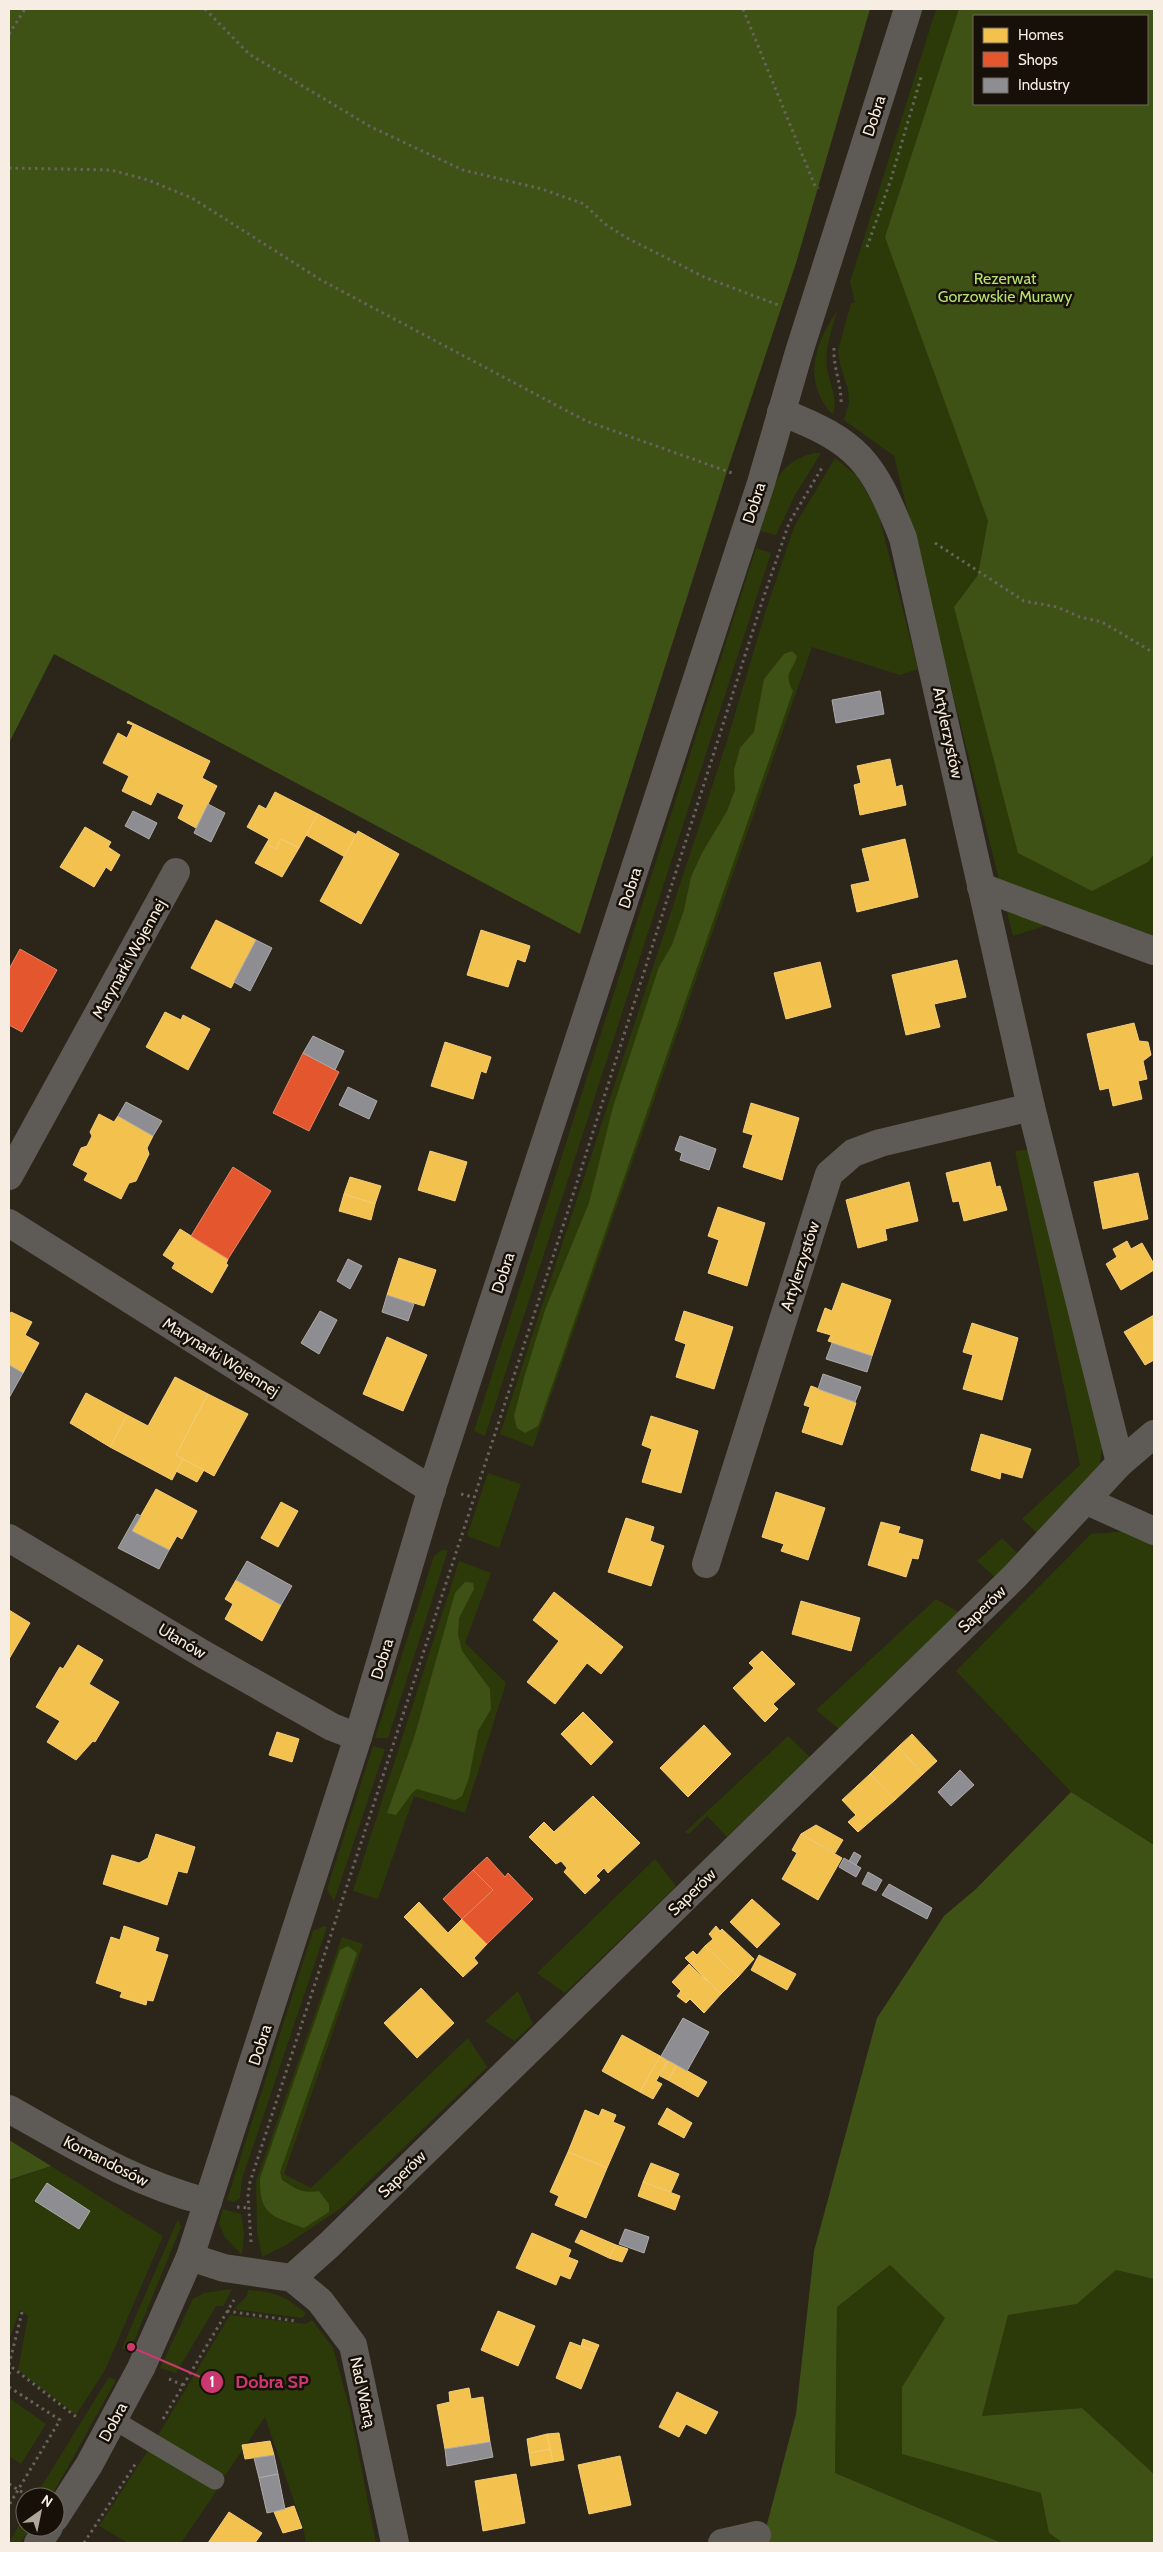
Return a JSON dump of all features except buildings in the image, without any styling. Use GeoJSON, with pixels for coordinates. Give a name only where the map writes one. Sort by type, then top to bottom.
{"type":"FeatureCollection","features":[{"type":"Feature","properties":{"kind":"street","name":"Dobra"},"geometry":{"type":"LineString","coordinates":[[65,2502],[89,2465],[141,2368],[190,2257],[358,1737],[432,1490],[761,483],[810,316],[908,9]]}},
{"type":"Feature","properties":{"kind":"street","name":"Artylerzystów"},"geometry":{"type":"LineString","coordinates":[[781,412],[834,436],[853,449],[866,464],[885,493],[903,538],[1031,1108],[1120,1463]]}},
{"type":"Feature","properties":{"kind":"street","name":"Marynarki Wojennej"},"geometry":{"type":"LineString","coordinates":[[9,1176],[176,872]]}},
{"type":"Feature","properties":{"kind":"street"},"geometry":{"type":"LineString","coordinates":[[981,887],[1154,951]]}},
{"type":"Feature","properties":{"kind":"street","name":"Artylerzystów"},"geometry":{"type":"LineString","coordinates":[[706,1564],[829,1174],[853,1153],[880,1143],[1031,1108]]}},
{"type":"Feature","properties":{"kind":"street","name":"Marynarki Wojennej"},"geometry":{"type":"LineString","coordinates":[[9,1223],[432,1490]]}},
{"type":"Feature","properties":{"kind":"street","name":"Saperów"},"geometry":{"type":"LineString","coordinates":[[292,2278],[329,2245],[1008,1583],[1120,1463],[1154,1434]]}},
{"type":"Feature","properties":{"kind":"street"},"geometry":{"type":"LineString","coordinates":[[1086,1500],[1154,1531]]}},
{"type":"Feature","properties":{"kind":"street","name":"Ułanów"},"geometry":{"type":"LineString","coordinates":[[9,1538],[203,1654],[332,1727],[358,1737]]}},
{"type":"Feature","properties":{"kind":"street","name":"Komandosów"},"geometry":{"type":"LineString","coordinates":[[9,2109],[116,2169],[171,2192],[208,2202]]}},
{"type":"Feature","properties":{"kind":"street","name":"Nad Wartą"},"geometry":{"type":"LineString","coordinates":[[190,2257],[224,2268],[248,2270],[292,2278],[320,2301],[353,2345],[395,2543]]}},
{"type":"Feature","properties":{"kind":"street"},"geometry":{"type":"LineString","coordinates":[[722,2543],[757,2535]]}},
{"type":"Feature","properties":{"kind":"lane"},"geometry":{"type":"LineString","coordinates":[[114,2420],[216,2480]]}},
{"type":"Feature","properties":{"kind":"path"},"geometry":{"type":"LineString","coordinates":[[9,34],[25,9]]}},
{"type":"Feature","properties":{"kind":"path"},"geometry":{"type":"LineString","coordinates":[[205,9],[249,54],[371,127],[463,170],[526,184],[584,204],[605,224],[627,238],[704,277],[810,316]]}},
{"type":"Feature","properties":{"kind":"path"},"geometry":{"type":"LineString","coordinates":[[743,9],[815,186]]}},
{"type":"Feature","properties":{"kind":"path"},"geometry":{"type":"LineString","coordinates":[[891,179],[924,65]]}},
{"type":"Feature","properties":{"kind":"path"},"geometry":{"type":"LineString","coordinates":[[9,168],[111,170],[148,180],[192,198],[321,280],[586,421],[761,483]]}},
{"type":"Feature","properties":{"kind":"path"},"geometry":{"type":"LineString","coordinates":[[227,2311],[245,2283],[248,2270],[251,2250],[248,2195],[250,2182],[563,1226],[765,592],[789,523],[829,455],[841,403],[841,388],[833,362]]}},
{"type":"Feature","properties":{"kind":"path"},"geometry":{"type":"LineString","coordinates":[[927,538],[1024,601],[1057,607],[1080,617],[1102,622],[1154,653]]}},
{"type":"Feature","properties":{"kind":"path"},"geometry":{"type":"LineString","coordinates":[[22,2312],[9,2365],[79,2420]]}},
{"type":"Feature","properties":{"kind":"path"},"geometry":{"type":"LineString","coordinates":[[9,2374],[13,2368]]}},
{"type":"Feature","properties":{"kind":"path"},"geometry":{"type":"LineString","coordinates":[[9,2386],[60,2420],[20,2487]]}},
{"type":"Feature","properties":{"kind":"green space"},"geometry":{"type":"Polygon","coordinates":[[[9,9],[870,9],[796,263],[729,465],[580,934],[54,654],[9,743],[9,9]]]}},
{"type":"Feature","properties":{"kind":"green space","name":"Rezerwat Gorzowskie Murawy"},"geometry":{"type":"Polygon","coordinates":[[[936,9],[1154,9],[1154,964],[1051,924],[1013,936],[894,456],[844,420],[849,403],[848,390],[838,351],[851,303],[855,303],[850,282],[936,9]]]}},
{"type":"Feature","properties":{"kind":"green space","name":"Rezerwat Gorzowskie Murawy"},"geometry":{"type":"Polygon","coordinates":[[[959,9],[1154,9],[1154,854],[1148,862],[1092,891],[1018,853],[954,607],[978,575],[988,521],[885,237],[959,9]]]}},
{"type":"Feature","properties":{"kind":"green space"},"geometry":{"type":"Polygon","coordinates":[[[837,311],[829,340],[826,362],[835,403],[833,415],[817,390],[815,363],[822,337],[837,311]]]}},
{"type":"Feature","properties":{"kind":"green space"},"geometry":{"type":"Polygon","coordinates":[[[814,453],[821,453],[795,495],[776,535],[760,531],[771,493],[782,473],[790,464],[814,453]]]}},
{"type":"Feature","properties":{"kind":"green space"},"geometry":{"type":"Polygon","coordinates":[[[835,458],[857,476],[878,512],[918,669],[900,675],[812,647],[533,1447],[500,1434],[726,744],[767,607],[794,527],[835,458]]]}},
{"type":"Feature","properties":{"kind":"green space"},"geometry":{"type":"Polygon","coordinates":[[[756,548],[771,553],[485,1436],[474,1431],[756,548]]]}},
{"type":"Feature","properties":{"kind":"green space"},"geometry":{"type":"Polygon","coordinates":[[[792,651],[797,656],[789,673],[790,685],[793,691],[538,1426],[525,1433],[517,1428],[514,1416],[524,1378],[545,1310],[589,1203],[613,1107],[659,967],[672,945],[684,910],[691,877],[702,853],[727,811],[735,790],[734,770],[740,748],[754,732],[764,679],[784,654],[792,651]]]}},
{"type":"Feature","properties":{"kind":"green space"},"geometry":{"type":"Polygon","coordinates":[[[1032,1149],[1103,1440],[1100,1464],[1039,1535],[1022,1519],[1080,1465],[1015,1151],[1032,1149]]]}},
{"type":"Feature","properties":{"kind":"green space"},"geometry":{"type":"Polygon","coordinates":[[[488,1473],[521,1484],[499,1548],[467,1536],[488,1473]]]}},
{"type":"Feature","properties":{"kind":"green space"},"geometry":{"type":"Polygon","coordinates":[[[1129,1531],[1154,1543],[1154,1845],[1071,1792],[956,1671],[1091,1534],[1129,1531]]]}},
{"type":"Feature","properties":{"kind":"green space"},"geometry":{"type":"Polygon","coordinates":[[[1002,1538],[1019,1555],[996,1578],[977,1561],[1002,1538]]]}},
{"type":"Feature","properties":{"kind":"green space"},"geometry":{"type":"Polygon","coordinates":[[[442,1550],[448,1550],[388,1738],[375,1738],[434,1556],[442,1550]]]}},
{"type":"Feature","properties":{"kind":"green space"},"geometry":{"type":"Polygon","coordinates":[[[459,1561],[491,1573],[465,1643],[506,1683],[465,1813],[414,1796],[378,1899],[353,1891],[459,1561]]]}},
{"type":"Feature","properties":{"kind":"green space"},"geometry":{"type":"Polygon","coordinates":[[[465,1582],[473,1583],[474,1589],[459,1618],[458,1635],[462,1651],[490,1689],[491,1709],[478,1731],[469,1778],[462,1796],[455,1800],[417,1789],[396,1815],[387,1813],[414,1738],[455,1593],[465,1582]]]}},
{"type":"Feature","properties":{"kind":"green space"},"geometry":{"type":"Polygon","coordinates":[[[936,1599],[960,1613],[839,1729],[816,1710],[936,1599]]]}},
{"type":"Feature","properties":{"kind":"green space"},"geometry":{"type":"Polygon","coordinates":[[[788,1736],[810,1757],[727,1837],[707,1816],[689,1834],[685,1832],[788,1736]]]}},
{"type":"Feature","properties":{"kind":"green space"},"geometry":{"type":"Polygon","coordinates":[[[373,1746],[385,1749],[334,1901],[327,1889],[373,1746]]]}},
{"type":"Feature","properties":{"kind":"green space"},"geometry":{"type":"Polygon","coordinates":[[[1071,1792],[1154,1845],[1154,2279],[1116,2270],[1077,2304],[1008,2315],[982,2416],[1082,2408],[1154,2474],[1154,2543],[1063,2543],[1049,2533],[1041,2493],[902,2454],[902,2387],[945,2318],[890,2265],[837,2307],[835,2473],[1002,2543],[762,2543],[796,2414],[814,2251],[877,2018],[944,1916],[976,1889],[1071,1792]]]}},
{"type":"Feature","properties":{"kind":"green space"},"geometry":{"type":"Polygon","coordinates":[[[655,1859],[676,1886],[565,1993],[537,1973],[655,1859]]]}},
{"type":"Feature","properties":{"kind":"green space"},"geometry":{"type":"Polygon","coordinates":[[[324,1926],[327,1927],[242,2179],[240,2198],[234,2202],[227,2200],[313,1931],[324,1926]]]}},
{"type":"Feature","properties":{"kind":"green space"},"geometry":{"type":"Polygon","coordinates":[[[342,1937],[363,1944],[284,2174],[311,2188],[468,2038],[487,2067],[341,2208],[286,2245],[262,2257],[257,2231],[256,2181],[342,1937]]]}},
{"type":"Feature","properties":{"kind":"green space"},"geometry":{"type":"Polygon","coordinates":[[[348,1946],[357,1953],[280,2172],[282,2180],[291,2186],[308,2192],[319,2191],[329,2204],[329,2212],[304,2228],[270,2213],[262,2200],[260,2178],[340,1950],[348,1946]]]}},
{"type":"Feature","properties":{"kind":"green space"},"geometry":{"type":"Polygon","coordinates":[[[518,1991],[533,2024],[514,2041],[485,2021],[518,1991]]]}},
{"type":"Feature","properties":{"kind":"green space"},"geometry":{"type":"Polygon","coordinates":[[[9,2140],[51,2166],[9,2180],[9,2140]]]}},
{"type":"Feature","properties":{"kind":"green space"},"geometry":{"type":"Polygon","coordinates":[[[51,2166],[163,2236],[105,2370],[76,2415],[18,2370],[28,2316],[20,2310],[9,2340],[9,2181],[51,2166]]]}},
{"type":"Feature","properties":{"kind":"green space"},"geometry":{"type":"Polygon","coordinates":[[[223,2209],[241,2214],[244,2233],[242,2255],[225,2237],[219,2224],[223,2209]]]}},
{"type":"Feature","properties":{"kind":"green space"},"geometry":{"type":"Polygon","coordinates":[[[178,2219],[181,2227],[130,2351],[122,2348],[178,2219]]]}},
{"type":"Feature","properties":{"kind":"green space"},"geometry":{"type":"Polygon","coordinates":[[[890,2265],[945,2318],[902,2387],[903,2454],[1042,2493],[1049,2533],[1063,2543],[1002,2543],[835,2473],[837,2307],[890,2265]]]}},
{"type":"Feature","properties":{"kind":"green space"},"geometry":{"type":"Polygon","coordinates":[[[1116,2270],[1154,2279],[1154,2474],[1082,2408],[982,2416],[1008,2315],[1077,2304],[1116,2270]]]}},
{"type":"Feature","properties":{"kind":"green space"},"geometry":{"type":"Polygon","coordinates":[[[232,2289],[223,2306],[216,2306],[176,2373],[160,2368],[193,2299],[204,2293],[232,2289]]]}},
{"type":"Feature","properties":{"kind":"green space"},"geometry":{"type":"Polygon","coordinates":[[[248,2290],[279,2296],[306,2313],[302,2318],[234,2309],[247,2296],[248,2290]]]}},
{"type":"Feature","properties":{"kind":"green space"},"geometry":{"type":"Polygon","coordinates":[[[230,2315],[306,2324],[312,2320],[333,2348],[350,2410],[376,2543],[306,2543],[303,2527],[265,2417],[224,2477],[157,2437],[230,2315]]]}},
{"type":"Feature","properties":{"kind":"green space"},"geometry":{"type":"Polygon","coordinates":[[[109,2377],[116,2380],[57,2487],[41,2487],[109,2377]]]}},
{"type":"Feature","properties":{"kind":"green space"},"geometry":{"type":"Polygon","coordinates":[[[9,2398],[46,2424],[21,2464],[9,2456],[9,2398]]]}},
{"type":"Feature","properties":{"kind":"green space"},"geometry":{"type":"Polygon","coordinates":[[[149,2449],[217,2490],[181,2543],[128,2543],[99,2526],[149,2449]]]}},
{"type":"Feature","properties":{"kind":"green space"},"geometry":{"type":"Polygon","coordinates":[[[15,2532],[15,2537],[24,2537],[20,2543],[9,2543],[15,2532]]]}},
{"type":"Feature","properties":{"kind":"place","name":"Dobra SP"},"geometry":{"type":"Point","coordinates":[131,2347]}}]}
